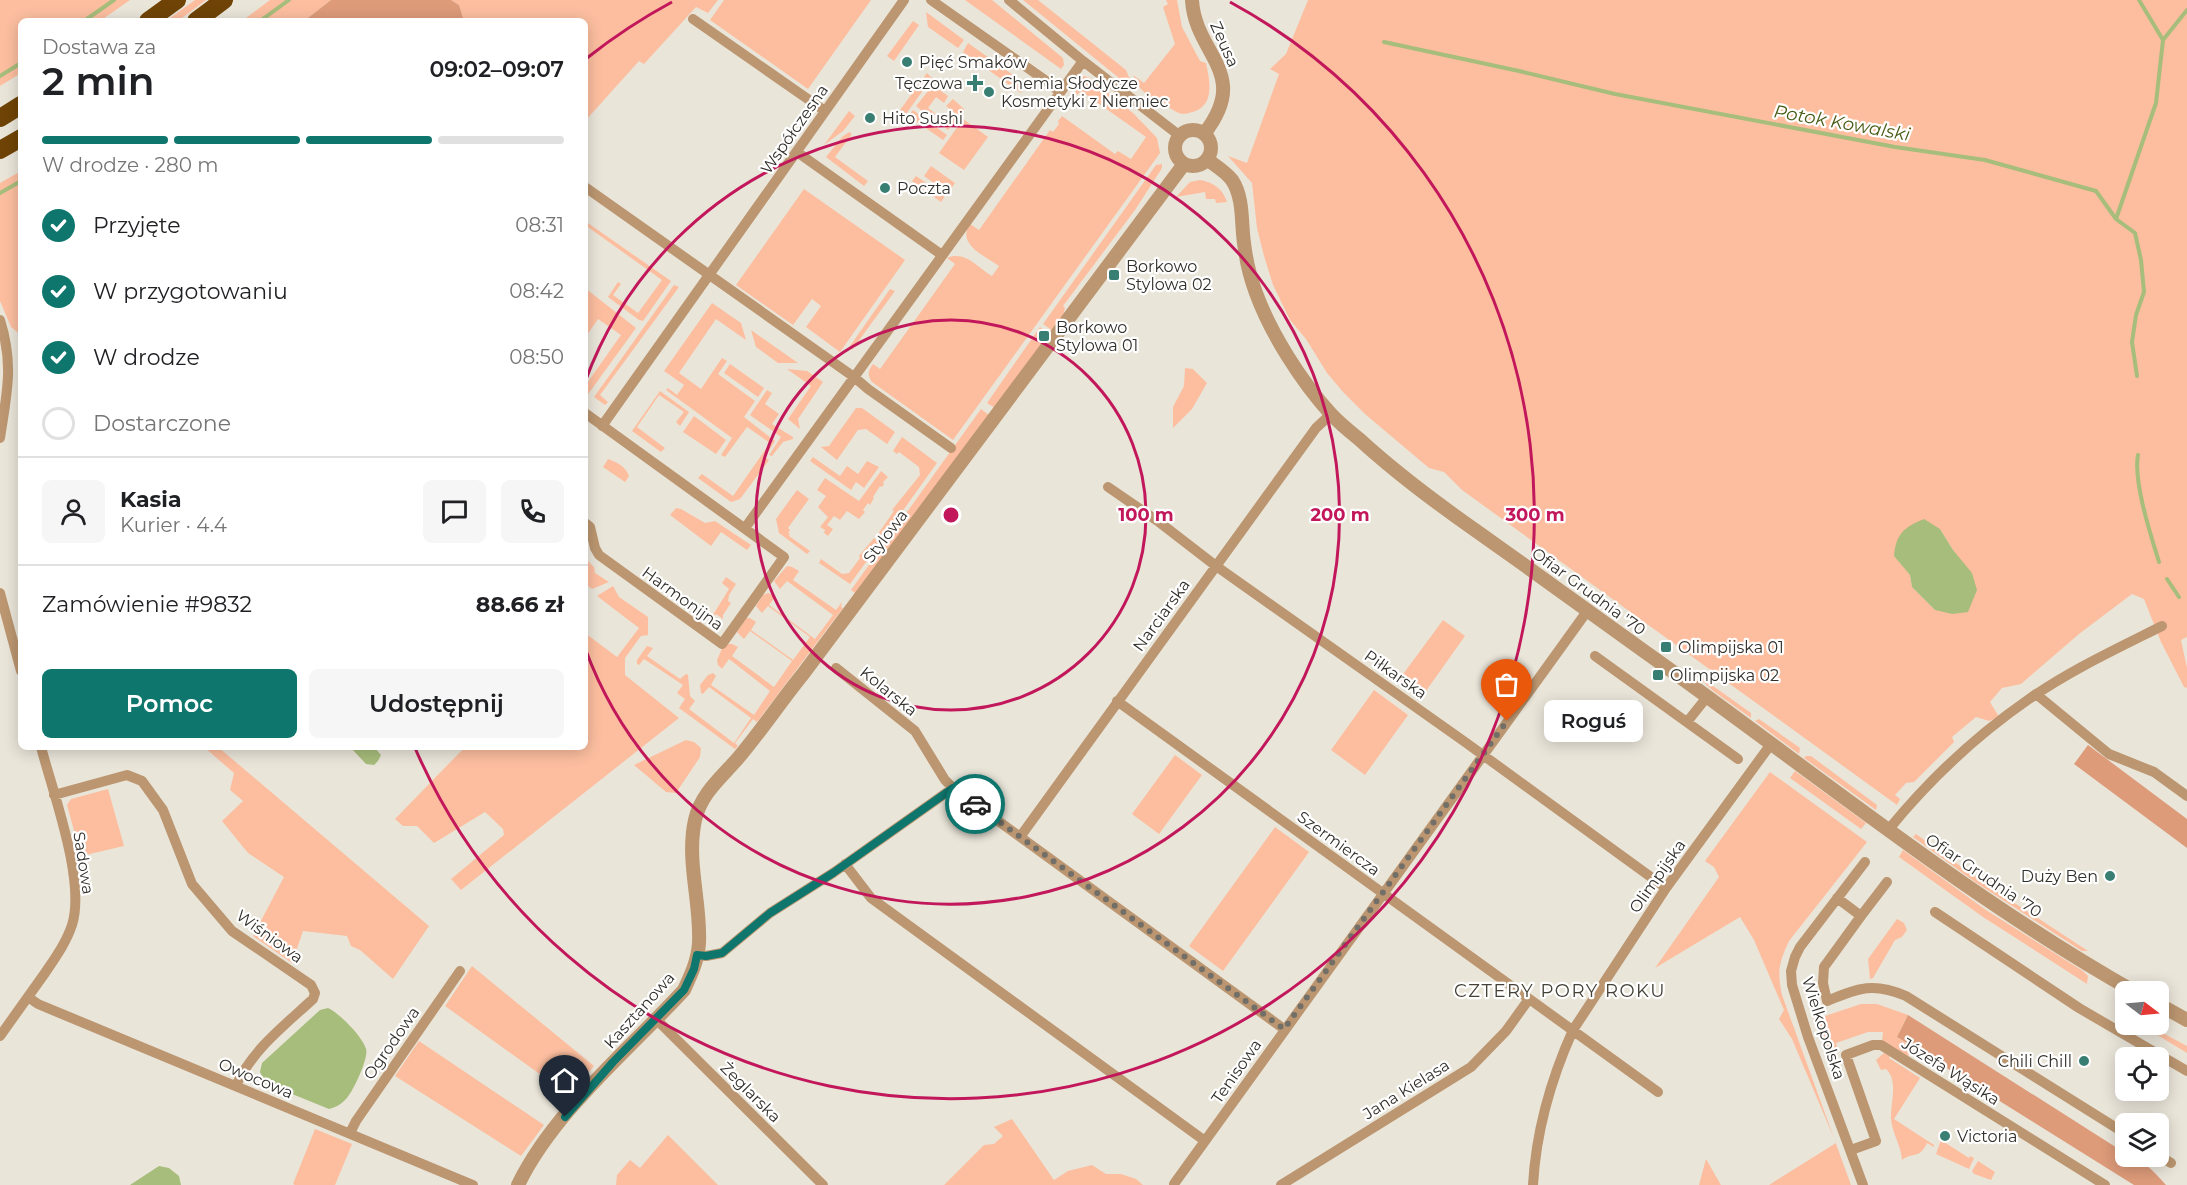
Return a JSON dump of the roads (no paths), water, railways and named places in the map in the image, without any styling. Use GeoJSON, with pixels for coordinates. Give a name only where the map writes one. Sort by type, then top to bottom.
{"type":"FeatureCollection","features":[{"type":"Feature","properties":{"kind":"highway"},"geometry":{"type":"LineString","coordinates":[[152,18],[177,0]]}},
{"type":"Feature","properties":{"kind":"highway"},"geometry":{"type":"LineString","coordinates":[[200,18],[224,0]]}},
{"type":"Feature","properties":{"kind":"highway"},"geometry":{"type":"LineString","coordinates":[[0,118],[18,107]]}},
{"type":"Feature","properties":{"kind":"highway"},"geometry":{"type":"LineString","coordinates":[[0,150],[18,140]]}},
{"type":"Feature","properties":{"kind":"street","name":"Współczesna"},"geometry":{"type":"LineString","coordinates":[[602,426],[904,0]]}},
{"type":"Feature","properties":{"kind":"street"},"geometry":{"type":"LineString","coordinates":[[932,0],[1059,92]]}},
{"type":"Feature","properties":{"kind":"street"},"geometry":{"type":"LineString","coordinates":[[1009,0],[1180,136]]}},
{"type":"Feature","properties":{"kind":"street","name":"Zeusa"},"geometry":{"type":"LineString","coordinates":[[1192,0],[1192,9],[1199,28],[1214,55],[1223,78],[1222,99],[1216,116],[1204,134]]}},
{"type":"Feature","properties":{"kind":"street"},"geometry":{"type":"LineString","coordinates":[[693,20],[825,111]]}},
{"type":"Feature","properties":{"kind":"street"},"geometry":{"type":"LineString","coordinates":[[588,415],[745,528],[1083,61]]}},
{"type":"Feature","properties":{"kind":"street"},"geometry":{"type":"LineString","coordinates":[[1191,130],[1204,134],[1211,146],[1208,160],[1197,166],[1184,164],[1178,159],[1175,151],[1180,136],[1191,130]]}},
{"type":"Feature","properties":{"kind":"street"},"geometry":{"type":"LineString","coordinates":[[797,152],[942,255]]}},
{"type":"Feature","properties":{"kind":"street","name":"Ofiar Grudnia '70"},"geometry":{"type":"LineString","coordinates":[[1208,160],[1231,179],[1236,188],[1241,208],[1249,273],[1258,298],[1299,373],[1330,414],[1380,459],[1447,510],[1889,830],[2004,911],[2116,981]]}},
{"type":"Feature","properties":{"kind":"street","name":"Stylowa"},"geometry":{"type":"LineString","coordinates":[[697,955],[699,942],[692,837],[695,819],[702,801],[712,785],[739,757],[802,674],[1184,164]]}},
{"type":"Feature","properties":{"kind":"street"},"geometry":{"type":"LineString","coordinates":[[588,189],[951,448]]}},
{"type":"Feature","properties":{"kind":"street"},"geometry":{"type":"LineString","coordinates":[[0,320],[8,345],[9,377],[0,438]]}},
{"type":"Feature","properties":{"kind":"street","name":"Narciarska"},"geometry":{"type":"LineString","coordinates":[[1020,837],[1316,428],[1330,414]]}},
{"type":"Feature","properties":{"kind":"street","name":"Piłkarska"},"geometry":{"type":"LineString","coordinates":[[1108,487],[1665,888]]}},
{"type":"Feature","properties":{"kind":"street","name":"Harmonijna"},"geometry":{"type":"LineString","coordinates":[[588,525],[599,555],[722,644],[784,557],[745,528]]}},
{"type":"Feature","properties":{"kind":"street"},"geometry":{"type":"LineString","coordinates":[[0,593],[18,661]]}},
{"type":"Feature","properties":{"kind":"street","name":"Tenisowa"},"geometry":{"type":"LineString","coordinates":[[1174,1184],[1588,610]]}},
{"type":"Feature","properties":{"kind":"street"},"geometry":{"type":"LineString","coordinates":[[1889,830],[1923,790],[1974,741],[2036,694],[2093,661],[2162,626]]}},
{"type":"Feature","properties":{"kind":"street"},"geometry":{"type":"LineString","coordinates":[[1595,656],[1738,759]]}},
{"type":"Feature","properties":{"kind":"street","name":"Kolarska"},"geometry":{"type":"LineString","coordinates":[[836,668],[915,731],[945,780],[953,788],[1284,1029]]}},
{"type":"Feature","properties":{"kind":"street"},"geometry":{"type":"LineString","coordinates":[[2036,694],[2109,754],[2154,772],[2187,796]]}},
{"type":"Feature","properties":{"kind":"street"},"geometry":{"type":"LineString","coordinates":[[1687,722],[1707,697]]}},
{"type":"Feature","properties":{"kind":"street","name":"Szermiercza"},"geometry":{"type":"LineString","coordinates":[[1117,701],[1573,1030]]}},
{"type":"Feature","properties":{"kind":"street","name":"Olimpijska"},"geometry":{"type":"LineString","coordinates":[[1533,1185],[1541,1125],[1563,1052],[1573,1030],[1665,888],[1771,744]]}},
{"type":"Feature","properties":{"kind":"street","name":"Sadowa"},"geometry":{"type":"LineString","coordinates":[[0,1036],[66,940],[74,915],[75,882],[70,854],[42,750]]}},
{"type":"Feature","properties":{"kind":"street","name":"Wiśniowa"},"geometry":{"type":"LineString","coordinates":[[54,795],[127,775],[142,781],[163,810],[192,884],[232,931],[311,985],[315,993],[313,999],[269,1040],[240,1077],[236,1086]]}},
{"type":"Feature","properties":{"kind":"street"},"geometry":{"type":"LineString","coordinates":[[697,955],[722,953],[770,913],[845,864],[953,788]]}},
{"type":"Feature","properties":{"kind":"street","name":"Wielkopolska"},"geometry":{"type":"LineString","coordinates":[[1863,1185],[1808,1037],[1791,985],[1791,971],[1795,957],[1865,862]]}},
{"type":"Feature","properties":{"kind":"street"},"geometry":{"type":"LineString","coordinates":[[845,864],[871,898],[1205,1141]]}},
{"type":"Feature","properties":{"kind":"street"},"geometry":{"type":"LineString","coordinates":[[1887,882],[1824,967],[1822,983],[1827,1001],[1851,991],[1874,987],[1888,988],[1906,996],[2115,1127]]}},
{"type":"Feature","properties":{"kind":"street"},"geometry":{"type":"LineString","coordinates":[[1837,898],[1861,916]]}},
{"type":"Feature","properties":{"kind":"street"},"geometry":{"type":"LineString","coordinates":[[1935,912],[2079,1008],[2187,1071]]}},
{"type":"Feature","properties":{"kind":"street","name":"Kasztanowa"},"geometry":{"type":"LineString","coordinates":[[518,1185],[533,1159],[575,1105],[613,1062],[657,1020],[684,990],[694,969],[697,955]]}},
{"type":"Feature","properties":{"kind":"street","name":"Ogrodowa"},"geometry":{"type":"LineString","coordinates":[[350,1133],[460,971]]}},
{"type":"Feature","properties":{"kind":"street","name":"Owocowa"},"geometry":{"type":"LineString","coordinates":[[28,997],[38,1004],[473,1185]]}},
{"type":"Feature","properties":{"kind":"street","name":"Jana Kielasa"},"geometry":{"type":"LineString","coordinates":[[1281,1185],[1471,1067],[1506,1031],[1529,999]]}},
{"type":"Feature","properties":{"kind":"street"},"geometry":{"type":"LineString","coordinates":[[2169,1010],[2187,1020]]}},
{"type":"Feature","properties":{"kind":"street","name":"Żeglarska"},"geometry":{"type":"LineString","coordinates":[[657,1020],[823,1185]]}},
{"type":"Feature","properties":{"kind":"street"},"geometry":{"type":"LineString","coordinates":[[1573,1030],[1658,1092]]}},
{"type":"Feature","properties":{"kind":"street","name":"Józefa Wąsika"},"geometry":{"type":"LineString","coordinates":[[1851,1150],[1876,1141],[1846,1055],[1881,1046],[2105,1185]]}},
{"type":"Feature","properties":{"kind":"waterway"},"geometry":{"type":"LineString","coordinates":[[88,18],[114,0]]}},
{"type":"Feature","properties":{"kind":"waterway"},"geometry":{"type":"LineString","coordinates":[[264,18],[289,0]]}},
{"type":"Feature","properties":{"kind":"waterway"},"geometry":{"type":"LineString","coordinates":[[2139,0],[2163,40]]}},
{"type":"Feature","properties":{"kind":"waterway"},"geometry":{"type":"LineString","coordinates":[[2116,219],[2156,103],[2163,40],[2187,10]]}},
{"type":"Feature","properties":{"kind":"waterway","name":"Potok Kowalski"},"geometry":{"type":"LineString","coordinates":[[1384,42],[1615,94],[1895,147],[1985,160],[2096,191],[2116,219],[2135,233],[2141,260],[2144,292],[2136,315],[2132,342],[2137,376]]}},
{"type":"Feature","properties":{"kind":"waterway"},"geometry":{"type":"LineString","coordinates":[[0,76],[18,65]]}},
{"type":"Feature","properties":{"kind":"waterway"},"geometry":{"type":"LineString","coordinates":[[0,193],[18,183]]}},
{"type":"Feature","properties":{"kind":"waterway","name":"Potok Kowalski"},"geometry":{"type":"LineString","coordinates":[[2138,455],[2140,493],[2159,562]]}},
{"type":"Feature","properties":{"kind":"waterway","name":"Potok Kowalski"},"geometry":{"type":"LineString","coordinates":[[2167,579],[2179,597]]}},
{"type":"Feature","properties":{"kind":"place","name":"Pięć Smaków"},"geometry":{"type":"Point","coordinates":[907,62]}},
{"type":"Feature","properties":{"kind":"place","name":"Tęczowa"},"geometry":{"type":"Point","coordinates":[975,83]}},
{"type":"Feature","properties":{"kind":"place","name":"Chemia Słodycze Kosmetyki z Niemiec"},"geometry":{"type":"Point","coordinates":[989,92]}},
{"type":"Feature","properties":{"kind":"place","name":"Hito Sushi"},"geometry":{"type":"Point","coordinates":[870,118]}},
{"type":"Feature","properties":{"kind":"place","name":"Poczta"},"geometry":{"type":"Point","coordinates":[885,188]}},
{"type":"Feature","properties":{"kind":"place","name":"Borkowo Stylowa 02"},"geometry":{"type":"Point","coordinates":[1114,275]}},
{"type":"Feature","properties":{"kind":"place","name":"Borkowo Stylowa 01"},"geometry":{"type":"Point","coordinates":[1044,336]}},
{"type":"Feature","properties":{"kind":"place","name":"Olimpijska 01"},"geometry":{"type":"Point","coordinates":[1666,647]}},
{"type":"Feature","properties":{"kind":"place","name":"Olimpijska 02"},"geometry":{"type":"Point","coordinates":[1658,675]}},
{"type":"Feature","properties":{"kind":"place","name":"Roguś"},"geometry":{"type":"Point","coordinates":[1507,721]}},
{"type":"Feature","properties":{"kind":"place","name":"Duży Ben"},"geometry":{"type":"Point","coordinates":[2110,876]}},
{"type":"Feature","properties":{"kind":"place","name":"Chili Chill"},"geometry":{"type":"Point","coordinates":[2084,1061]}},
{"type":"Feature","properties":{"kind":"place","name":"Victoria"},"geometry":{"type":"Point","coordinates":[1945,1136]}},
{"type":"Feature","properties":{"kind":"district","name":"CZTERY PORY ROKU"},"geometry":{"type":"Point","coordinates":[1560,991]}}]}
